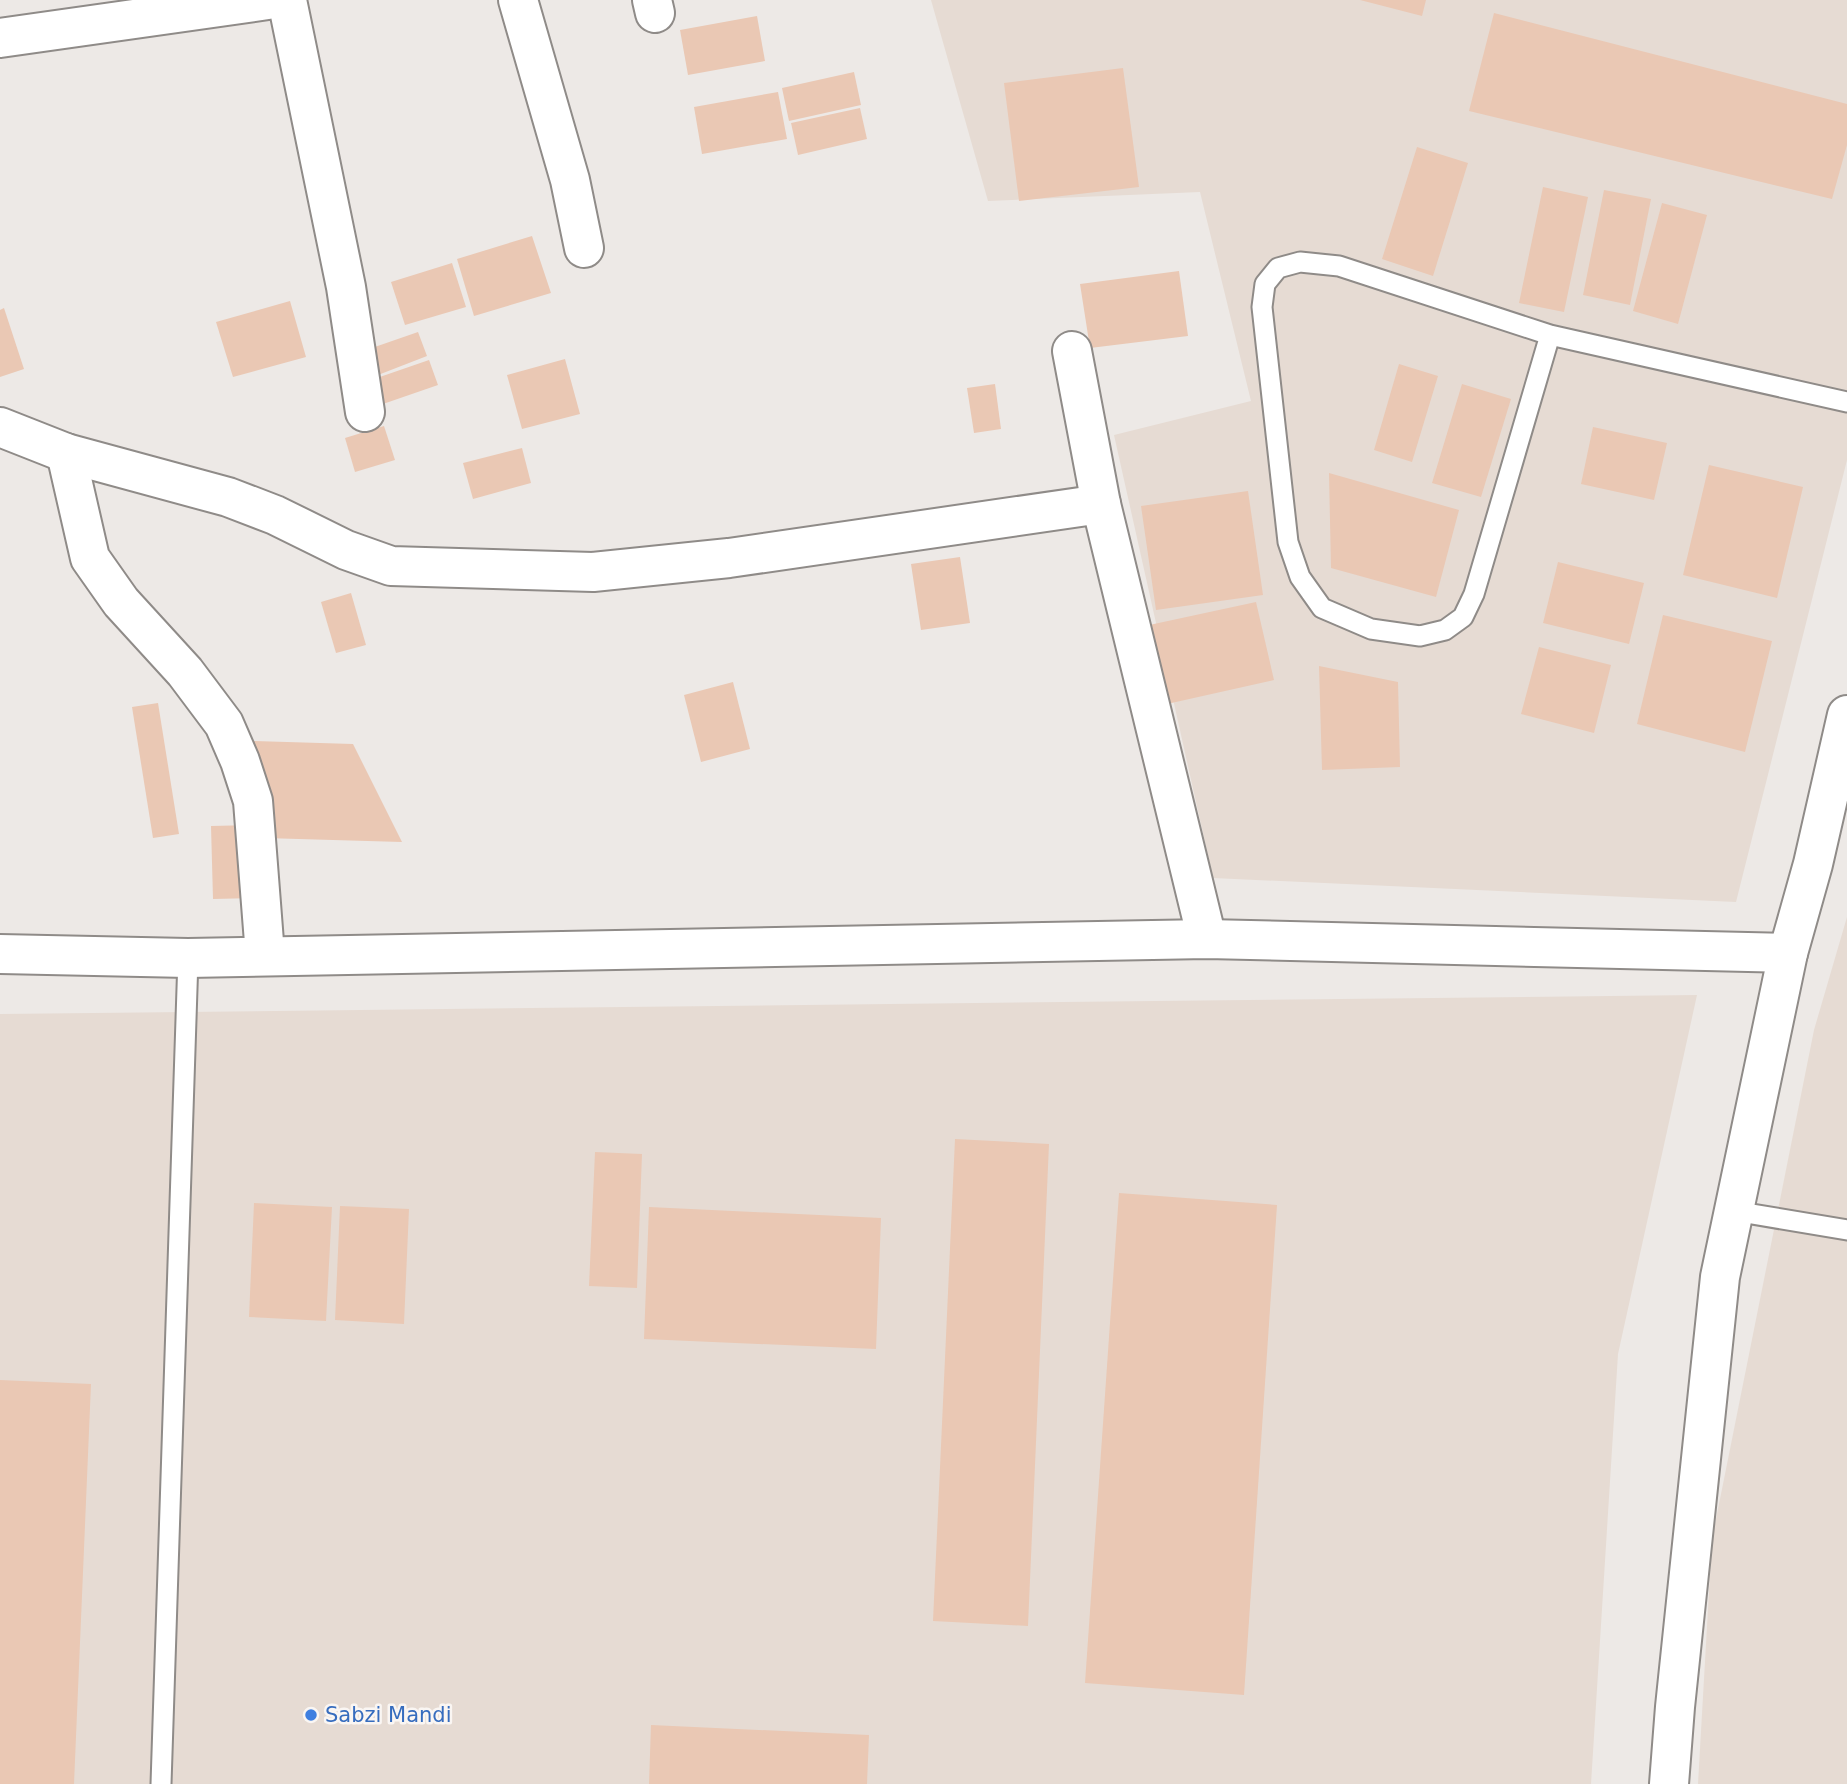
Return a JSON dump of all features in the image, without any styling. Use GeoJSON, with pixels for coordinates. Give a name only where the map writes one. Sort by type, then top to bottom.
{"type":"FeatureCollection","features":[{"type":"Feature","properties":{"kind":"street"},"geometry":{"type":"LineString","coordinates":[[0,38],[268,0]]}},
{"type":"Feature","properties":{"kind":"street"},"geometry":{"type":"LineString","coordinates":[[287,0],[346,287],[365,412]]}},
{"type":"Feature","properties":{"kind":"street"},"geometry":{"type":"LineString","coordinates":[[518,0],[570,180],[584,248]]}},
{"type":"Feature","properties":{"kind":"street"},"geometry":{"type":"LineString","coordinates":[[1072,352],[1101,504],[1207,939]]}},
{"type":"Feature","properties":{"kind":"street"},"geometry":{"type":"LineString","coordinates":[[0,427],[66,453],[228,497],[275,514],[345,550],[391,566],[593,572],[729,558],[1101,504]]}},
{"type":"Feature","properties":{"kind":"street"},"geometry":{"type":"LineString","coordinates":[[66,453],[90,558],[121,602],[185,673],[224,724],[240,761],[253,801],[265,956]]}},
{"type":"Feature","properties":{"kind":"street"},"geometry":{"type":"LineString","coordinates":[[1669,1784],[1718,1291],[1788,953],[1813,864],[1847,715]]}},
{"type":"Feature","properties":{"kind":"street"},"geometry":{"type":"LineString","coordinates":[[0,954],[188,957],[888,947],[1207,939],[1788,953]]}},
{"type":"Feature","properties":{"kind":"lane"},"geometry":{"type":"LineString","coordinates":[[1550,335],[1474,594],[1463,617],[1445,630],[1420,636],[1371,629],[1322,608],[1300,577],[1288,542],[1262,307],[1265,284],[1278,268],[1300,262],[1339,266],[1550,335],[1847,401]]}},
{"type":"Feature","properties":{"kind":"lane"},"geometry":{"type":"LineString","coordinates":[[161,1784],[188,957]]}},
{"type":"Feature","properties":{"kind":"lane"},"geometry":{"type":"LineString","coordinates":[[1734,1211],[1847,1230]]}},
{"type":"Feature","properties":{"kind":"shaded area"},"geometry":{"type":"Polygon","coordinates":[[[931,0],[1847,0],[1847,460],[1736,902],[1213,878],[1114,435],[1251,401],[1200,192],[988,201],[931,0]]]}},
{"type":"Feature","properties":{"kind":"shaded area"},"geometry":{"type":"Polygon","coordinates":[[[1847,917],[1847,1784],[1698,1784],[1712,1539],[1814,1030],[1847,917]]]}},
{"type":"Feature","properties":{"kind":"shaded area"},"geometry":{"type":"Polygon","coordinates":[[[1697,995],[1618,1354],[1591,1784],[0,1784],[0,1014],[1697,995]]]}},
{"type":"Feature","properties":{"kind":"building"},"geometry":{"type":"Polygon","coordinates":[[[1360,0],[1426,0],[1422,16],[1360,0]]]}},
{"type":"Feature","properties":{"kind":"building"},"geometry":{"type":"Polygon","coordinates":[[[1494,13],[1847,104],[1847,145],[1832,199],[1469,111],[1494,13]]]}},
{"type":"Feature","properties":{"kind":"building"},"geometry":{"type":"Polygon","coordinates":[[[757,16],[765,61],[688,75],[680,30],[757,16]]]}},
{"type":"Feature","properties":{"kind":"building"},"geometry":{"type":"Polygon","coordinates":[[[1123,68],[1139,187],[1019,201],[1004,83],[1123,68]]]}},
{"type":"Feature","properties":{"kind":"building"},"geometry":{"type":"Polygon","coordinates":[[[854,72],[861,105],[789,121],[782,88],[854,72]]]}},
{"type":"Feature","properties":{"kind":"building"},"geometry":{"type":"Polygon","coordinates":[[[778,92],[787,139],[702,154],[694,107],[778,92]]]}},
{"type":"Feature","properties":{"kind":"building"},"geometry":{"type":"Polygon","coordinates":[[[860,108],[867,139],[798,155],[791,123],[860,108]]]}},
{"type":"Feature","properties":{"kind":"building"},"geometry":{"type":"Polygon","coordinates":[[[1417,147],[1468,163],[1433,276],[1382,259],[1417,147]]]}},
{"type":"Feature","properties":{"kind":"building"},"geometry":{"type":"Polygon","coordinates":[[[1543,187],[1588,197],[1564,312],[1519,303],[1543,187]]]}},
{"type":"Feature","properties":{"kind":"building"},"geometry":{"type":"Polygon","coordinates":[[[1604,190],[1651,199],[1630,305],[1583,295],[1604,190]]]}},
{"type":"Feature","properties":{"kind":"building"},"geometry":{"type":"Polygon","coordinates":[[[1662,203],[1707,215],[1678,324],[1633,311],[1662,203]]]}},
{"type":"Feature","properties":{"kind":"building"},"geometry":{"type":"Polygon","coordinates":[[[532,236],[551,293],[474,316],[457,259],[532,236]]]}},
{"type":"Feature","properties":{"kind":"building"},"geometry":{"type":"Polygon","coordinates":[[[452,263],[466,307],[405,325],[391,282],[452,263]]]}},
{"type":"Feature","properties":{"kind":"building"},"geometry":{"type":"Polygon","coordinates":[[[1179,271],[1188,336],[1090,348],[1080,284],[1179,271]]]}},
{"type":"Feature","properties":{"kind":"building"},"geometry":{"type":"Polygon","coordinates":[[[290,301],[306,357],[233,377],[216,322],[290,301]]]}},
{"type":"Feature","properties":{"kind":"building"},"geometry":{"type":"Polygon","coordinates":[[[4,308],[24,369],[0,377],[0,310],[4,308]]]}},
{"type":"Feature","properties":{"kind":"building"},"geometry":{"type":"Polygon","coordinates":[[[418,332],[427,356],[378,375],[369,349],[418,332]]]}},
{"type":"Feature","properties":{"kind":"building"},"geometry":{"type":"Polygon","coordinates":[[[565,359],[580,414],[522,429],[507,375],[565,359]]]}},
{"type":"Feature","properties":{"kind":"building"},"geometry":{"type":"Polygon","coordinates":[[[429,360],[438,385],[383,404],[374,379],[429,360]]]}},
{"type":"Feature","properties":{"kind":"building"},"geometry":{"type":"Polygon","coordinates":[[[1399,364],[1438,376],[1412,462],[1374,450],[1399,364]]]}},
{"type":"Feature","properties":{"kind":"building"},"geometry":{"type":"Polygon","coordinates":[[[995,384],[1001,429],[974,433],[967,388],[995,384]]]}},
{"type":"Feature","properties":{"kind":"building"},"geometry":{"type":"Polygon","coordinates":[[[1462,384],[1511,399],[1481,497],[1432,483],[1462,384]]]}},
{"type":"Feature","properties":{"kind":"building"},"geometry":{"type":"Polygon","coordinates":[[[384,426],[395,460],[355,472],[345,438],[384,426]]]}},
{"type":"Feature","properties":{"kind":"building"},"geometry":{"type":"Polygon","coordinates":[[[1593,427],[1667,443],[1654,500],[1581,484],[1593,427]]]}},
{"type":"Feature","properties":{"kind":"building"},"geometry":{"type":"Polygon","coordinates":[[[522,448],[531,483],[473,499],[463,463],[522,448]]]}},
{"type":"Feature","properties":{"kind":"building"},"geometry":{"type":"Polygon","coordinates":[[[1709,465],[1803,487],[1777,598],[1683,575],[1709,465]]]}},
{"type":"Feature","properties":{"kind":"building"},"geometry":{"type":"Polygon","coordinates":[[[1329,473],[1459,510],[1436,597],[1331,568],[1329,473]]]}},
{"type":"Feature","properties":{"kind":"building"},"geometry":{"type":"Polygon","coordinates":[[[1248,491],[1263,595],[1156,610],[1141,506],[1248,491]]]}},
{"type":"Feature","properties":{"kind":"building"},"geometry":{"type":"Polygon","coordinates":[[[960,557],[970,623],[921,630],[911,564],[960,557]]]}},
{"type":"Feature","properties":{"kind":"building"},"geometry":{"type":"Polygon","coordinates":[[[1558,562],[1644,583],[1629,644],[1543,623],[1558,562]]]}},
{"type":"Feature","properties":{"kind":"building"},"geometry":{"type":"Polygon","coordinates":[[[351,593],[366,645],[336,653],[321,602],[351,593]]]}},
{"type":"Feature","properties":{"kind":"building"},"geometry":{"type":"Polygon","coordinates":[[[1256,602],[1274,680],[1158,706],[1140,627],[1256,602]]]}},
{"type":"Feature","properties":{"kind":"building"},"geometry":{"type":"Polygon","coordinates":[[[1663,615],[1772,641],[1745,752],[1637,724],[1663,615]]]}},
{"type":"Feature","properties":{"kind":"building"},"geometry":{"type":"Polygon","coordinates":[[[1539,647],[1611,665],[1594,733],[1521,714],[1539,647]]]}},
{"type":"Feature","properties":{"kind":"building"},"geometry":{"type":"Polygon","coordinates":[[[1319,666],[1398,682],[1400,767],[1322,770],[1319,666]]]}},
{"type":"Feature","properties":{"kind":"building"},"geometry":{"type":"Polygon","coordinates":[[[733,682],[750,749],[701,762],[684,695],[733,682]]]}},
{"type":"Feature","properties":{"kind":"building"},"geometry":{"type":"Polygon","coordinates":[[[158,703],[179,834],[153,838],[132,707],[158,703]]]}},
{"type":"Feature","properties":{"kind":"building"},"geometry":{"type":"Polygon","coordinates":[[[253,741],[353,744],[402,842],[264,838],[253,741]]]}},
{"type":"Feature","properties":{"kind":"building"},"geometry":{"type":"Polygon","coordinates":[[[253,825],[256,898],[213,899],[211,826],[253,825]]]}},
{"type":"Feature","properties":{"kind":"building"},"geometry":{"type":"Polygon","coordinates":[[[955,1139],[1049,1144],[1028,1626],[933,1621],[955,1139]]]}},
{"type":"Feature","properties":{"kind":"building"},"geometry":{"type":"Polygon","coordinates":[[[595,1152],[642,1154],[637,1288],[589,1286],[595,1152]]]}},
{"type":"Feature","properties":{"kind":"building"},"geometry":{"type":"Polygon","coordinates":[[[1119,1193],[1277,1205],[1244,1695],[1085,1683],[1119,1193]]]}},
{"type":"Feature","properties":{"kind":"building"},"geometry":{"type":"Polygon","coordinates":[[[254,1203],[332,1207],[326,1321],[249,1317],[254,1203]]]}},
{"type":"Feature","properties":{"kind":"building"},"geometry":{"type":"Polygon","coordinates":[[[340,1206],[409,1209],[404,1324],[335,1320],[340,1206]]]}},
{"type":"Feature","properties":{"kind":"building"},"geometry":{"type":"Polygon","coordinates":[[[649,1207],[881,1218],[876,1349],[644,1339],[649,1207]]]}},
{"type":"Feature","properties":{"kind":"building"},"geometry":{"type":"Polygon","coordinates":[[[0,1380],[91,1384],[74,1784],[0,1784],[0,1380]]]}},
{"type":"Feature","properties":{"kind":"building"},"geometry":{"type":"Polygon","coordinates":[[[651,1725],[869,1735],[867,1784],[649,1784],[651,1725]]]}},
{"type":"Feature","properties":{"kind":"place","name":"Sabzi Mandi"},"geometry":{"type":"Point","coordinates":[311,1715]}}]}
